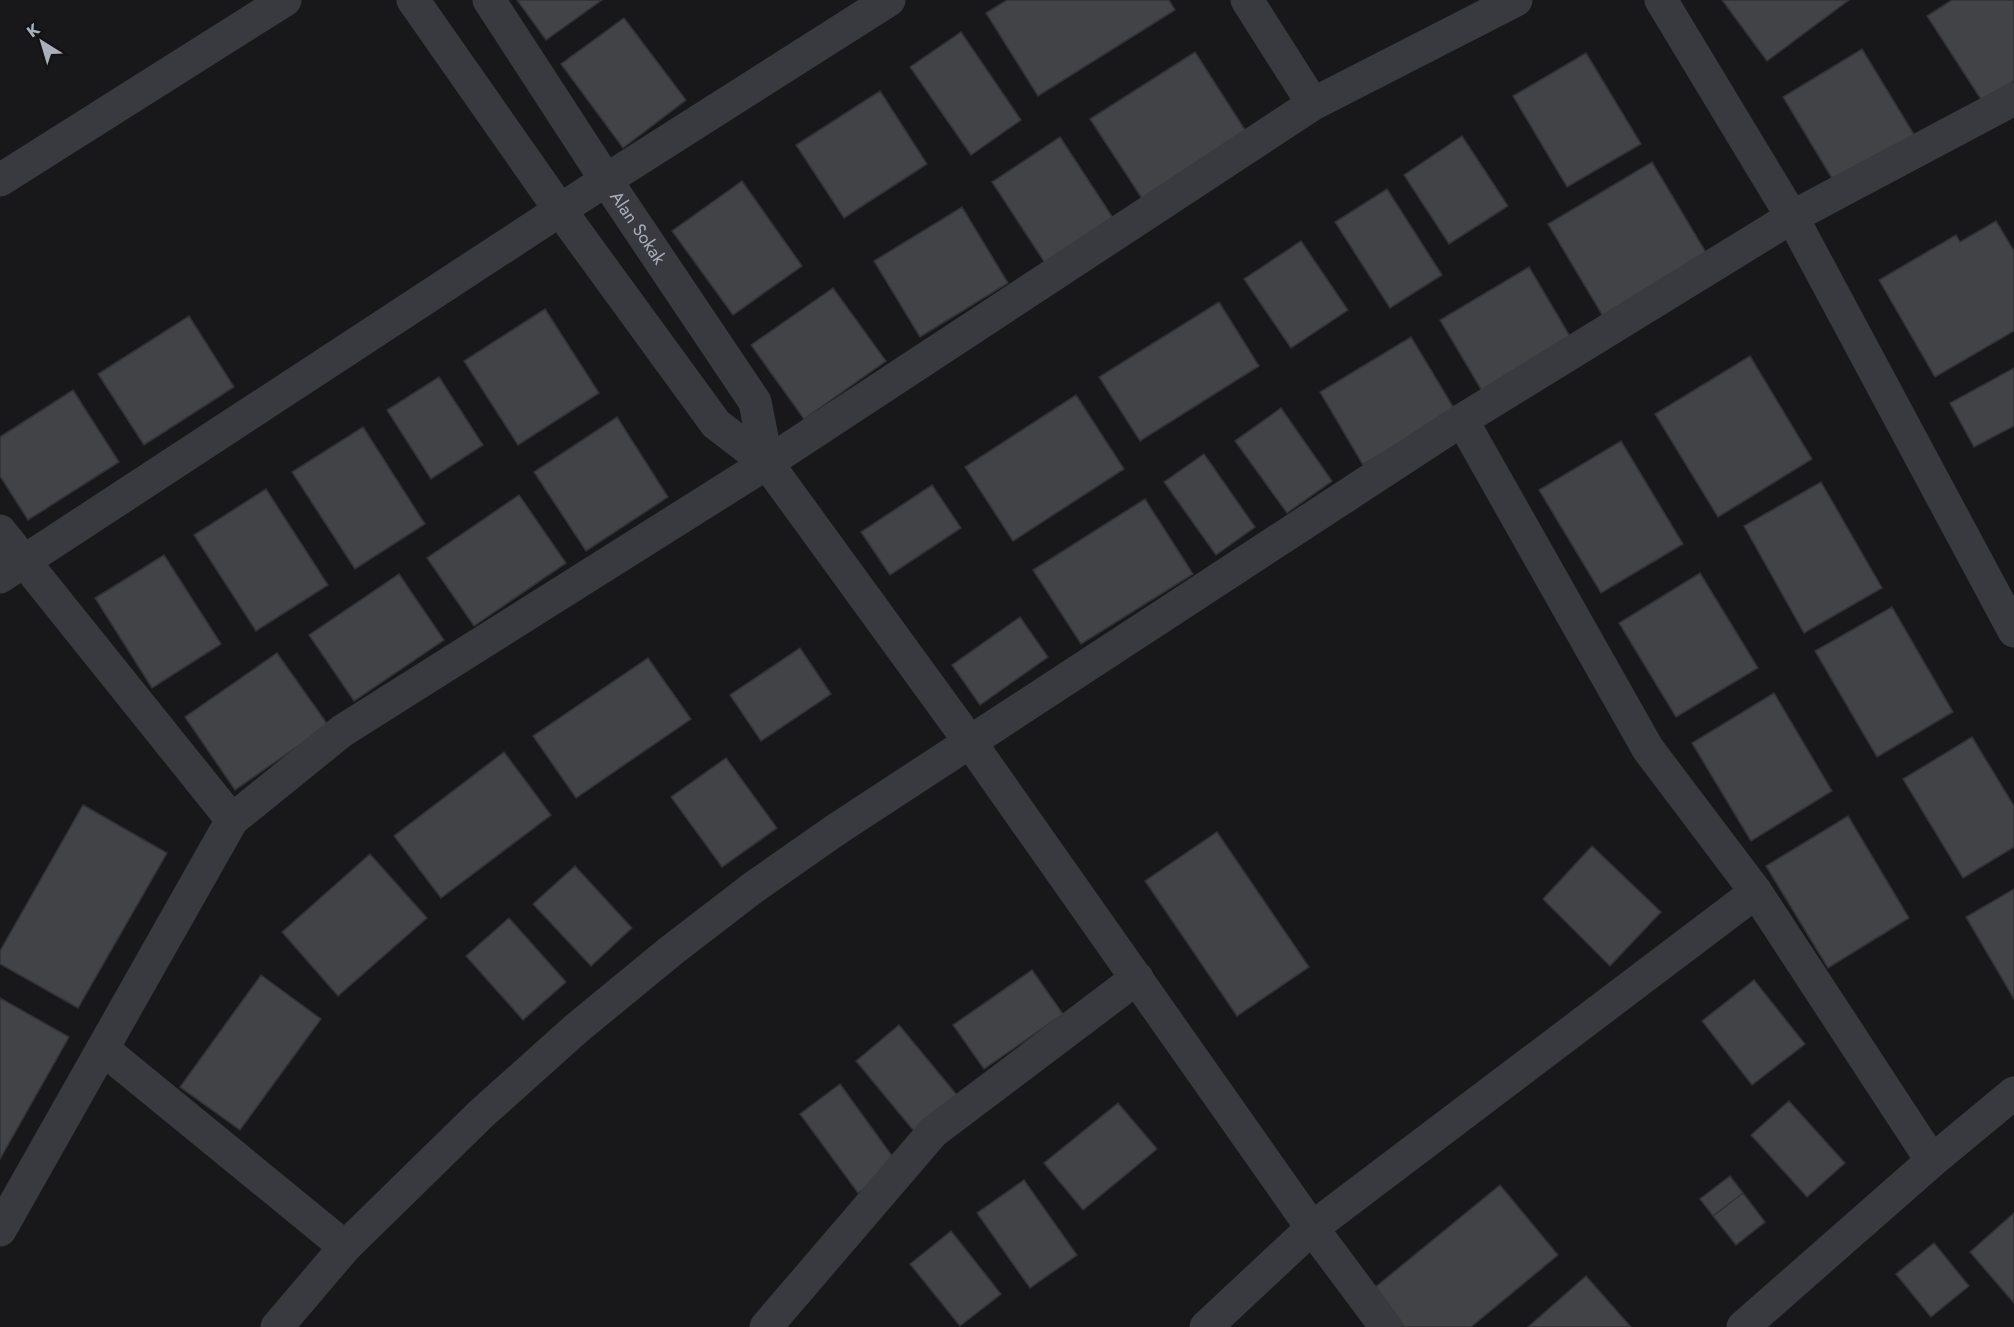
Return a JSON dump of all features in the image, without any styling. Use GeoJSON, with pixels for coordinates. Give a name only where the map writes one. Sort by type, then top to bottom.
{"type":"FeatureCollection","features":[{"type":"Feature","properties":{"kind":"street"},"geometry":{"type":"LineString","coordinates":[[0,180],[285,0]]}},
{"type":"Feature","properties":{"kind":"street"},"geometry":{"type":"LineString","coordinates":[[413,0],[560,210],[716,424],[767,463],[970,742],[1312,1228],[1386,1327]]}},
{"type":"Feature","properties":{"kind":"street","name":"Alan Sokak"},"geometry":{"type":"LineString","coordinates":[[489,0],[755,402],[767,463]]}},
{"type":"Feature","properties":{"kind":"street"},"geometry":{"type":"LineString","coordinates":[[12,568],[606,180],[889,0]]}},
{"type":"Feature","properties":{"kind":"street"},"geometry":{"type":"LineString","coordinates":[[1246,0],[1313,104]]}},
{"type":"Feature","properties":{"kind":"street"},"geometry":{"type":"LineString","coordinates":[[0,1230],[232,820],[342,731],[767,463],[1313,104],[1516,0]]}},
{"type":"Feature","properties":{"kind":"street"},"geometry":{"type":"LineString","coordinates":[[1661,0],[1792,217],[2014,631]]}},
{"type":"Feature","properties":{"kind":"street"},"geometry":{"type":"LineString","coordinates":[[277,1327],[345,1247],[481,1114],[577,1028],[672,950],[754,887],[970,742],[1462,420],[1792,217],[2014,99]]}},
{"type":"Feature","properties":{"kind":"street"},"geometry":{"type":"LineString","coordinates":[[1462,420],[1648,749],[1756,892],[1932,1161]]}},
{"type":"Feature","properties":{"kind":"street"},"geometry":{"type":"LineString","coordinates":[[0,531],[12,568],[232,820]]}},
{"type":"Feature","properties":{"kind":"street"},"geometry":{"type":"LineString","coordinates":[[1206,1327],[1312,1228],[1756,892]]}},
{"type":"Feature","properties":{"kind":"street"},"geometry":{"type":"LineString","coordinates":[[766,1327],[933,1132],[1137,978]]}},
{"type":"Feature","properties":{"kind":"street"},"geometry":{"type":"LineString","coordinates":[[103,1049],[345,1247]]}},
{"type":"Feature","properties":{"kind":"street"},"geometry":{"type":"LineString","coordinates":[[1743,1327],[1932,1161],[2014,1093]]}},
{"type":"Feature","properties":{"kind":"building"},"geometry":{"type":"Polygon","coordinates":[[[517,0],[602,0],[546,40],[517,0]]]}},
{"type":"Feature","properties":{"kind":"building"},"geometry":{"type":"Polygon","coordinates":[[[1007,0],[1169,0],[1175,10],[1038,96],[986,13],[1007,0]]]}},
{"type":"Feature","properties":{"kind":"building"},"geometry":{"type":"Polygon","coordinates":[[[1722,0],[1849,0],[1767,61],[1722,0]]]}},
{"type":"Feature","properties":{"kind":"building"},"geometry":{"type":"Polygon","coordinates":[[[1952,0],[2014,0],[2014,81],[1982,101],[1927,16],[1952,0]]]}},
{"type":"Feature","properties":{"kind":"building"},"geometry":{"type":"Polygon","coordinates":[[[624,18],[686,100],[623,148],[561,64],[624,18]]]}},
{"type":"Feature","properties":{"kind":"building"},"geometry":{"type":"Polygon","coordinates":[[[961,32],[1021,120],[971,155],[910,67],[961,32]]]}},
{"type":"Feature","properties":{"kind":"building"},"geometry":{"type":"Polygon","coordinates":[[[1862,49],[1915,136],[1836,185],[1783,97],[1862,49]]]}},
{"type":"Feature","properties":{"kind":"building"},"geometry":{"type":"Polygon","coordinates":[[[1195,52],[1247,133],[1143,200],[1090,119],[1195,52]]]}},
{"type":"Feature","properties":{"kind":"building"},"geometry":{"type":"Polygon","coordinates":[[[1586,53],[1641,144],[1567,187],[1513,96],[1586,53]]]}},
{"type":"Feature","properties":{"kind":"building"},"geometry":{"type":"Polygon","coordinates":[[[880,91],[927,164],[844,218],[796,145],[880,91]]]}},
{"type":"Feature","properties":{"kind":"building"},"geometry":{"type":"Polygon","coordinates":[[[1462,136],[1508,206],[1449,244],[1404,175],[1462,136]]]}},
{"type":"Feature","properties":{"kind":"building"},"geometry":{"type":"Polygon","coordinates":[[[1060,137],[1115,221],[1047,266],[992,182],[1060,137]]]}},
{"type":"Feature","properties":{"kind":"building"},"geometry":{"type":"Polygon","coordinates":[[[1652,162],[1708,256],[1604,318],[1548,224],[1652,162]]]}},
{"type":"Feature","properties":{"kind":"building"},"geometry":{"type":"Polygon","coordinates":[[[742,181],[802,266],[733,315],[672,231],[742,181]]]}},
{"type":"Feature","properties":{"kind":"building"},"geometry":{"type":"Polygon","coordinates":[[[1387,189],[1442,275],[1390,308],[1335,222],[1387,189]]]}},
{"type":"Feature","properties":{"kind":"building"},"geometry":{"type":"Polygon","coordinates":[[[962,207],[1008,283],[920,337],[874,261],[962,207]]]}},
{"type":"Feature","properties":{"kind":"building"},"geometry":{"type":"Polygon","coordinates":[[[1996,221],[2014,251],[2014,331],[1935,377],[1879,280],[1956,235],[1960,242],[1996,221]]]}},
{"type":"Feature","properties":{"kind":"building"},"geometry":{"type":"Polygon","coordinates":[[[1301,241],[1348,310],[1291,348],[1244,279],[1301,241]]]}},
{"type":"Feature","properties":{"kind":"building"},"geometry":{"type":"Polygon","coordinates":[[[1529,267],[1574,343],[1485,396],[1440,320],[1529,267]]]}},
{"type":"Feature","properties":{"kind":"building"},"geometry":{"type":"Polygon","coordinates":[[[833,288],[886,361],[804,419],[751,345],[833,288]]]}},
{"type":"Feature","properties":{"kind":"building"},"geometry":{"type":"Polygon","coordinates":[[[1219,302],[1259,366],[1140,441],[1099,377],[1219,302]]]}},
{"type":"Feature","properties":{"kind":"building"},"geometry":{"type":"Polygon","coordinates":[[[545,309],[599,393],[518,445],[464,361],[545,309]]]}},
{"type":"Feature","properties":{"kind":"building"},"geometry":{"type":"Polygon","coordinates":[[[189,316],[234,387],[144,445],[98,374],[189,316]]]}},
{"type":"Feature","properties":{"kind":"building"},"geometry":{"type":"Polygon","coordinates":[[[1411,337],[1455,410],[1363,465],[1320,392],[1411,337]]]}},
{"type":"Feature","properties":{"kind":"building"},"geometry":{"type":"Polygon","coordinates":[[[1750,356],[1812,459],[1718,517],[1655,414],[1750,356]]]}},
{"type":"Feature","properties":{"kind":"building"},"geometry":{"type":"Polygon","coordinates":[[[2014,368],[2014,426],[1974,447],[1950,403],[2014,368]]]}},
{"type":"Feature","properties":{"kind":"building"},"geometry":{"type":"Polygon","coordinates":[[[439,377],[483,445],[431,479],[387,410],[439,377]]]}},
{"type":"Feature","properties":{"kind":"building"},"geometry":{"type":"Polygon","coordinates":[[[73,390],[119,462],[28,520],[0,476],[0,437],[73,390]]]}},
{"type":"Feature","properties":{"kind":"building"},"geometry":{"type":"Polygon","coordinates":[[[1076,395],[1124,469],[1013,541],[965,467],[1076,395]]]}},
{"type":"Feature","properties":{"kind":"building"},"geometry":{"type":"Polygon","coordinates":[[[1281,408],[1332,481],[1287,513],[1235,441],[1281,408]]]}},
{"type":"Feature","properties":{"kind":"building"},"geometry":{"type":"Polygon","coordinates":[[[617,417],[668,497],[586,551],[534,472],[617,417]]]}},
{"type":"Feature","properties":{"kind":"building"},"geometry":{"type":"Polygon","coordinates":[[[363,427],[425,524],[355,569],[292,472],[363,427]]]}},
{"type":"Feature","properties":{"kind":"building"},"geometry":{"type":"Polygon","coordinates":[[[1621,441],[1683,544],[1601,593],[1539,490],[1621,441]]]}},
{"type":"Feature","properties":{"kind":"building"},"geometry":{"type":"Polygon","coordinates":[[[1204,454],[1255,527],[1216,555],[1164,482],[1204,454]]]}},
{"type":"Feature","properties":{"kind":"building"},"geometry":{"type":"Polygon","coordinates":[[[1821,482],[1882,588],[1804,633],[1744,526],[1821,482]]]}},
{"type":"Feature","properties":{"kind":"building"},"geometry":{"type":"Polygon","coordinates":[[[932,485],[961,528],[890,575],[861,532],[932,485]]]}},
{"type":"Feature","properties":{"kind":"building"},"geometry":{"type":"Polygon","coordinates":[[[266,489],[328,585],[256,631],[194,535],[266,489]]]}},
{"type":"Feature","properties":{"kind":"building"},"geometry":{"type":"Polygon","coordinates":[[[519,495],[566,563],[474,626],[427,558],[519,495]]]}},
{"type":"Feature","properties":{"kind":"building"},"geometry":{"type":"Polygon","coordinates":[[[1145,499],[1193,574],[1081,644],[1033,570],[1145,499]]]}},
{"type":"Feature","properties":{"kind":"building"},"geometry":{"type":"Polygon","coordinates":[[[164,555],[221,644],[152,688],[95,598],[164,555]]]}},
{"type":"Feature","properties":{"kind":"building"},"geometry":{"type":"Polygon","coordinates":[[[1700,573],[1758,668],[1676,717],[1619,623],[1700,573]]]}},
{"type":"Feature","properties":{"kind":"building"},"geometry":{"type":"Polygon","coordinates":[[[399,574],[444,640],[354,701],[309,635],[399,574]]]}},
{"type":"Feature","properties":{"kind":"building"},"geometry":{"type":"Polygon","coordinates":[[[1892,607],[1953,712],[1877,757],[1815,651],[1892,607]]]}},
{"type":"Feature","properties":{"kind":"building"},"geometry":{"type":"Polygon","coordinates":[[[1020,617],[1048,657],[980,705],[952,665],[1020,617]]]}},
{"type":"Feature","properties":{"kind":"building"},"geometry":{"type":"Polygon","coordinates":[[[800,648],[831,694],[761,741],[730,695],[800,648]]]}},
{"type":"Feature","properties":{"kind":"building"},"geometry":{"type":"Polygon","coordinates":[[[277,653],[328,725],[235,790],[185,717],[277,653]]]}},
{"type":"Feature","properties":{"kind":"building"},"geometry":{"type":"Polygon","coordinates":[[[648,658],[691,719],[576,798],[533,736],[648,658]]]}},
{"type":"Feature","properties":{"kind":"building"},"geometry":{"type":"Polygon","coordinates":[[[1774,693],[1832,791],[1751,841],[1692,743],[1774,693]]]}},
{"type":"Feature","properties":{"kind":"building"},"geometry":{"type":"Polygon","coordinates":[[[1972,737],[2014,806],[2014,847],[1963,878],[1903,779],[1972,737]]]}},
{"type":"Feature","properties":{"kind":"building"},"geometry":{"type":"Polygon","coordinates":[[[504,752],[551,815],[441,898],[394,836],[504,752]]]}},
{"type":"Feature","properties":{"kind":"building"},"geometry":{"type":"Polygon","coordinates":[[[726,758],[777,828],[722,867],[671,797],[726,758]]]}},
{"type":"Feature","properties":{"kind":"building"},"geometry":{"type":"Polygon","coordinates":[[[83,805],[167,853],[78,1008],[0,964],[0,951],[83,805]]]}},
{"type":"Feature","properties":{"kind":"building"},"geometry":{"type":"Polygon","coordinates":[[[1848,816],[1909,918],[1828,968],[1766,866],[1848,816]]]}},
{"type":"Feature","properties":{"kind":"building"},"geometry":{"type":"Polygon","coordinates":[[[1217,832],[1309,967],[1237,1016],[1145,881],[1217,832]]]}},
{"type":"Feature","properties":{"kind":"building"},"geometry":{"type":"Polygon","coordinates":[[[1592,846],[1661,912],[1610,966],[1543,899],[1592,846]]]}},
{"type":"Feature","properties":{"kind":"building"},"geometry":{"type":"Polygon","coordinates":[[[370,854],[427,918],[338,996],[282,932],[370,854]]]}},
{"type":"Feature","properties":{"kind":"building"},"geometry":{"type":"Polygon","coordinates":[[[575,866],[632,928],[591,966],[533,904],[575,866]]]}},
{"type":"Feature","properties":{"kind":"building"},"geometry":{"type":"Polygon","coordinates":[[[2014,889],[2014,999],[1966,917],[2014,889]]]}},
{"type":"Feature","properties":{"kind":"building"},"geometry":{"type":"Polygon","coordinates":[[[509,918],[566,982],[523,1020],[466,956],[509,918]]]}},
{"type":"Feature","properties":{"kind":"building"},"geometry":{"type":"Polygon","coordinates":[[[1032,970],[1063,1014],[984,1069],[953,1025],[1032,970]]]}},
{"type":"Feature","properties":{"kind":"building"},"geometry":{"type":"Polygon","coordinates":[[[261,975],[321,1019],[240,1130],[180,1087],[261,975]]]}},
{"type":"Feature","properties":{"kind":"building"},"geometry":{"type":"Polygon","coordinates":[[[1754,980],[1805,1044],[1752,1085],[1702,1021],[1754,980]]]}},
{"type":"Feature","properties":{"kind":"building"},"geometry":{"type":"Polygon","coordinates":[[[0,998],[69,1037],[0,1159],[0,998]]]}},
{"type":"Feature","properties":{"kind":"building"},"geometry":{"type":"Polygon","coordinates":[[[899,1025],[961,1100],[918,1136],[856,1061],[899,1025]]]}},
{"type":"Feature","properties":{"kind":"building"},"geometry":{"type":"Polygon","coordinates":[[[840,1084],[898,1164],[858,1193],[800,1114],[840,1084]]]}},
{"type":"Feature","properties":{"kind":"building"},"geometry":{"type":"Polygon","coordinates":[[[1789,1101],[1845,1163],[1807,1197],[1751,1135],[1789,1101]]]}},
{"type":"Feature","properties":{"kind":"building"},"geometry":{"type":"Polygon","coordinates":[[[1118,1103],[1157,1149],[1083,1210],[1044,1163],[1118,1103]]]}},
{"type":"Feature","properties":{"kind":"building"},"geometry":{"type":"Polygon","coordinates":[[[1730,1176],[1743,1193],[1713,1216],[1700,1199],[1730,1176]]]}},
{"type":"Feature","properties":{"kind":"building"},"geometry":{"type":"Polygon","coordinates":[[[1024,1180],[1077,1255],[1030,1288],[977,1213],[1024,1180]]]}},
{"type":"Feature","properties":{"kind":"building"},"geometry":{"type":"Polygon","coordinates":[[[1500,1185],[1558,1255],[1471,1327],[1404,1327],[1373,1289],[1500,1185]]]}},
{"type":"Feature","properties":{"kind":"building"},"geometry":{"type":"Polygon","coordinates":[[[1743,1193],[1765,1222],[1736,1245],[1713,1216],[1743,1193]]]}},
{"type":"Feature","properties":{"kind":"building"},"geometry":{"type":"Polygon","coordinates":[[[2014,1213],[2014,1303],[1970,1252],[2014,1213]]]}},
{"type":"Feature","properties":{"kind":"building"},"geometry":{"type":"Polygon","coordinates":[[[951,1231],[1001,1294],[960,1326],[910,1264],[951,1231]]]}},
{"type":"Feature","properties":{"kind":"building"},"geometry":{"type":"Polygon","coordinates":[[[1934,1243],[1969,1286],[1931,1317],[1896,1274],[1934,1243]]]}},
{"type":"Feature","properties":{"kind":"building"},"geometry":{"type":"Polygon","coordinates":[[[1586,1276],[1631,1327],[1528,1327],[1586,1276]]]}}]}
